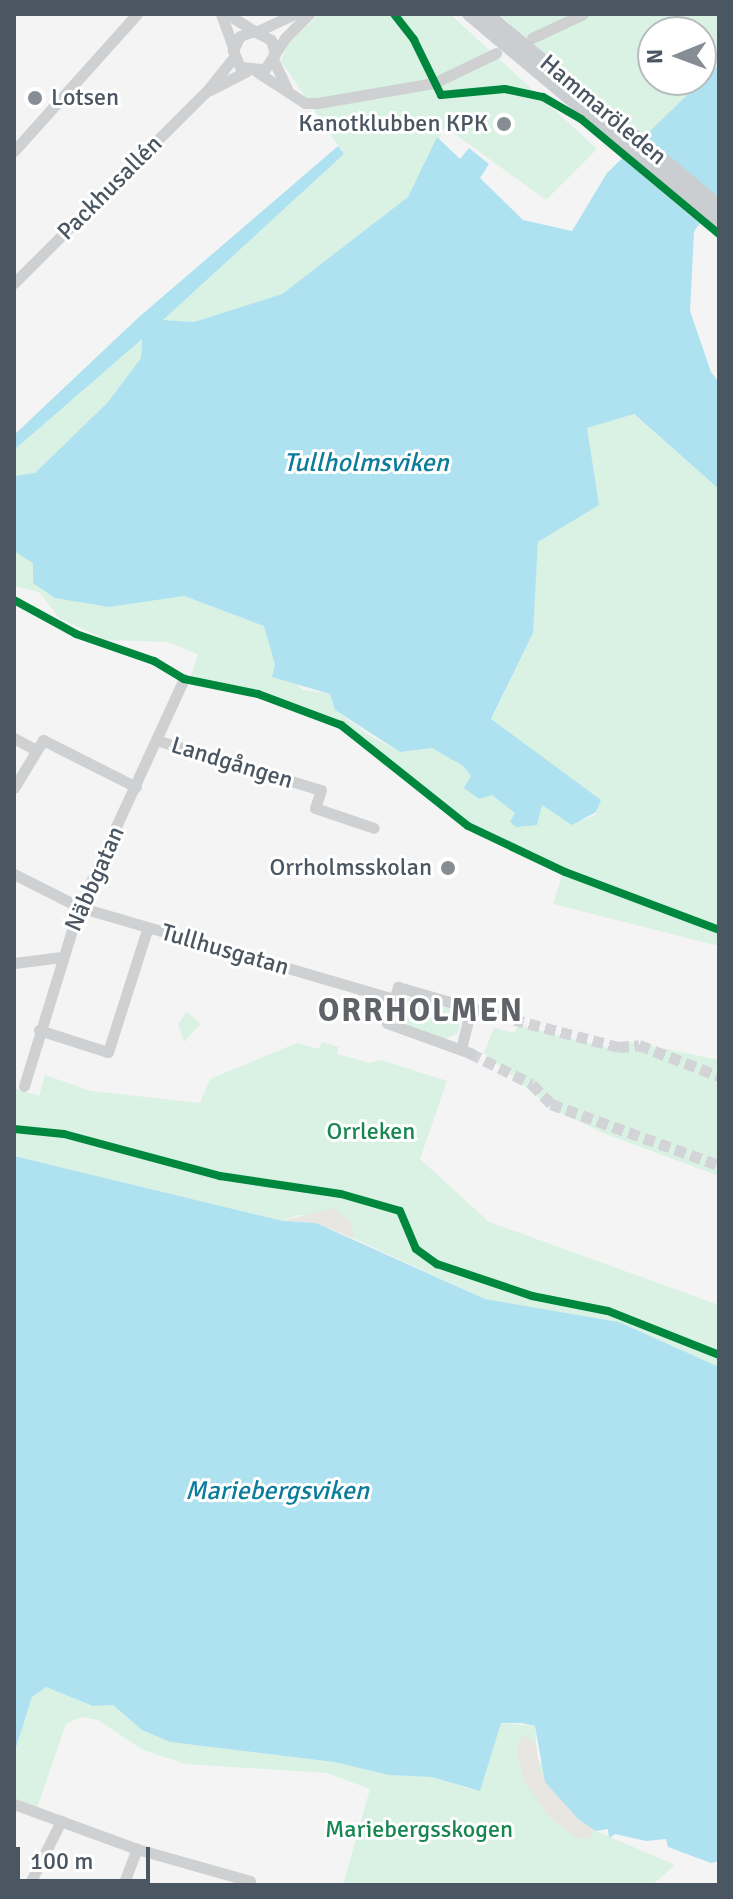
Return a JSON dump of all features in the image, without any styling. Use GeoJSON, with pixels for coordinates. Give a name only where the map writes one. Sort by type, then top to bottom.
{"type":"FeatureCollection","features":[{"type":"Feature","properties":{"kind":"main road","name":"Hammaröleden"},"geometry":{"type":"LineString","coordinates":[[469,14],[719,206]]}},
{"type":"Feature","properties":{"kind":"main road","name":"Hammaröleden"},"geometry":{"type":"LineString","coordinates":[[486,14],[719,223]]}},
{"type":"Feature","properties":{"kind":"street"},"geometry":{"type":"LineString","coordinates":[[14,151],[137,14]]}},
{"type":"Feature","properties":{"kind":"street"},"geometry":{"type":"LineString","coordinates":[[221,14],[234,53],[252,72],[305,103],[364,97],[434,83],[496,53]]}},
{"type":"Feature","properties":{"kind":"street"},"geometry":{"type":"LineString","coordinates":[[227,14],[271,40],[287,90]]}},
{"type":"Feature","properties":{"kind":"street"},"geometry":{"type":"LineString","coordinates":[[234,53],[240,36],[294,14]]}},
{"type":"Feature","properties":{"kind":"street"},"geometry":{"type":"LineString","coordinates":[[252,72],[274,56],[309,14]]}},
{"type":"Feature","properties":{"kind":"street"},"geometry":{"type":"LineString","coordinates":[[532,38],[583,14]]}},
{"type":"Feature","properties":{"kind":"street","name":"Packhusallén"},"geometry":{"type":"LineString","coordinates":[[14,283],[206,92],[234,53]]}},
{"type":"Feature","properties":{"kind":"street","name":"Packhusallén"},"geometry":{"type":"LineString","coordinates":[[206,92],[252,72]]}},
{"type":"Feature","properties":{"kind":"street","name":"Näbbgatan"},"geometry":{"type":"LineString","coordinates":[[24,1086],[79,907],[184,679]]}},
{"type":"Feature","properties":{"kind":"street"},"geometry":{"type":"LineString","coordinates":[[14,738],[34,749]]}},
{"type":"Feature","properties":{"kind":"street"},"geometry":{"type":"LineString","coordinates":[[14,788],[34,749],[43,740],[136,787]]}},
{"type":"Feature","properties":{"kind":"street","name":"Landgången"},"geometry":{"type":"LineString","coordinates":[[156,740],[321,790],[315,808],[374,828]]}},
{"type":"Feature","properties":{"kind":"street","name":"Tullhusgatan"},"geometry":{"type":"LineString","coordinates":[[14,874],[79,907],[394,999]]}},
{"type":"Feature","properties":{"kind":"street","name":"Tullhusgatan"},"geometry":{"type":"LineString","coordinates":[[39,1030],[108,1052],[148,927]]}},
{"type":"Feature","properties":{"kind":"street"},"geometry":{"type":"LineString","coordinates":[[14,963],[62,957]]}},
{"type":"Feature","properties":{"kind":"street"},"geometry":{"type":"LineString","coordinates":[[398,987],[476,1010],[465,1051],[387,1023],[394,999],[398,987]]}},
{"type":"Feature","properties":{"kind":"street"},"geometry":{"type":"LineString","coordinates":[[14,1804],[137,1849],[249,1883]]}},
{"type":"Feature","properties":{"kind":"street"},"geometry":{"type":"LineString","coordinates":[[29,1885],[61,1821]]}},
{"type":"Feature","properties":{"kind":"street"},"geometry":{"type":"LineString","coordinates":[[123,1885],[137,1849]]}},
{"type":"Feature","properties":{"kind":"green space"},"geometry":{"type":"Polygon","coordinates":[[[319,14],[450,14],[597,149],[546,200],[445,127],[408,197],[282,294],[194,322],[162,320],[344,154],[281,61],[288,44],[319,14]]]}},
{"type":"Feature","properties":{"kind":"green space"},"geometry":{"type":"Polygon","coordinates":[[[498,14],[719,14],[717,66],[717,16],[637,16],[637,96],[687,96],[645,138],[498,14]]]}},
{"type":"Feature","properties":{"kind":"green space"},"geometry":{"type":"Polygon","coordinates":[[[142,338],[141,358],[108,402],[34,474],[14,476],[14,450],[142,338]]]}},
{"type":"Feature","properties":{"kind":"green space"},"geometry":{"type":"Polygon","coordinates":[[[633,414],[719,489],[719,946],[553,904],[563,872],[467,826],[402,771],[380,764],[382,756],[346,730],[259,697],[189,682],[198,654],[167,642],[107,640],[59,618],[39,592],[14,586],[14,551],[109,607],[183,596],[265,626],[275,665],[303,690],[330,694],[335,710],[369,735],[400,752],[432,748],[463,766],[472,776],[465,788],[479,799],[492,794],[515,813],[542,804],[572,824],[596,815],[600,800],[491,720],[533,633],[538,542],[599,505],[586,428],[633,414]]]}},
{"type":"Feature","properties":{"kind":"green space"},"geometry":{"type":"Polygon","coordinates":[[[413,996],[455,1010],[461,1021],[458,1033],[445,1039],[399,1023],[400,1003],[413,996]]]}},
{"type":"Feature","properties":{"kind":"green space"},"geometry":{"type":"Polygon","coordinates":[[[187,1012],[201,1024],[184,1042],[178,1024],[187,1012]]]}},
{"type":"Feature","properties":{"kind":"green space"},"geometry":{"type":"Polygon","coordinates":[[[519,1025],[607,1048],[627,1041],[719,1060],[719,1176],[603,1133],[553,1109],[484,1053],[494,1028],[514,1033],[519,1025]]]}},
{"type":"Feature","properties":{"kind":"green space","name":"Orrleken"},"geometry":{"type":"Polygon","coordinates":[[[322,1042],[339,1047],[337,1054],[370,1063],[381,1060],[447,1081],[420,1159],[489,1222],[719,1305],[719,1367],[619,1322],[485,1299],[355,1239],[350,1220],[297,1215],[283,1221],[14,1156],[14,1096],[17,1089],[39,1096],[45,1075],[91,1091],[200,1103],[210,1079],[297,1043],[319,1049],[322,1042]]]}},
{"type":"Feature","properties":{"kind":"green space","name":"Mariebergsskogen"},"geometry":{"type":"Polygon","coordinates":[[[46,1687],[93,1706],[113,1705],[142,1730],[170,1742],[334,1762],[389,1775],[431,1777],[473,1790],[501,1723],[535,1726],[537,1758],[596,1831],[675,1865],[652,1885],[343,1885],[370,1789],[327,1773],[186,1764],[143,1750],[98,1720],[81,1717],[66,1724],[37,1808],[14,1798],[14,1754],[32,1697],[46,1687]]]}},
{"type":"Feature","properties":{"kind":"sand"},"geometry":{"type":"Polygon","coordinates":[[[332,1208],[350,1220],[355,1239],[316,1223],[283,1221],[332,1208]]]}},
{"type":"Feature","properties":{"kind":"sand"},"geometry":{"type":"Polygon","coordinates":[[[522,1734],[536,1745],[540,1772],[578,1819],[594,1827],[591,1838],[576,1838],[549,1817],[524,1781],[517,1752],[522,1734]]]}},
{"type":"Feature","properties":{"kind":"water","name":"Tullholmsviken"},"geometry":{"type":"Polygon","coordinates":[[[719,64],[719,194],[694,232],[690,311],[711,372],[719,382],[719,489],[634,414],[587,428],[599,505],[538,542],[533,633],[491,719],[601,800],[596,812],[572,825],[542,805],[537,825],[516,827],[510,822],[515,813],[492,795],[479,799],[464,788],[471,776],[463,766],[432,748],[400,752],[335,710],[330,694],[272,677],[275,665],[264,626],[184,596],[109,607],[55,598],[33,583],[33,563],[14,551],[14,476],[35,473],[108,402],[141,358],[142,339],[14,450],[14,435],[139,317],[338,146],[344,154],[163,320],[194,322],[282,294],[408,197],[437,137],[460,159],[469,148],[489,164],[480,178],[523,220],[572,231],[607,173],[686,96],[717,96],[719,64]]]}},
{"type":"Feature","properties":{"kind":"water","name":"Mariebergsviken"},"geometry":{"type":"Polygon","coordinates":[[[14,1156],[283,1221],[316,1223],[485,1299],[619,1322],[719,1367],[719,1861],[711,1863],[668,1847],[666,1839],[646,1841],[615,1834],[609,1838],[608,1829],[596,1831],[578,1819],[545,1782],[535,1726],[521,1723],[501,1723],[480,1791],[431,1777],[389,1775],[334,1762],[170,1742],[142,1730],[113,1705],[93,1706],[46,1687],[32,1697],[14,1754],[14,1156]]]}},
{"type":"Feature","properties":{"kind":"pier"},"geometry":{"type":"Polygon","coordinates":[[[642,136],[719,201],[700,224],[623,159],[642,136]]]}},
{"type":"Feature","properties":{"kind":"tunnel"},"geometry":{"type":"LineString","coordinates":[[481,1011],[618,1047],[639,1045],[719,1076]]}},
{"type":"Feature","properties":{"kind":"tunnel"},"geometry":{"type":"LineString","coordinates":[[470,1053],[532,1084],[551,1104],[719,1165]]}},
{"type":"Feature","properties":{"kind":"cycle path"},"geometry":{"type":"LineString","coordinates":[[394,14],[414,40],[441,95],[505,89],[543,97],[581,119],[719,234]]}},
{"type":"Feature","properties":{"kind":"cycle path"},"geometry":{"type":"LineString","coordinates":[[14,600],[76,634],[154,661],[184,679],[258,694],[341,725],[468,826],[565,872],[719,930]]}},
{"type":"Feature","properties":{"kind":"cycle path"},"geometry":{"type":"LineString","coordinates":[[14,1129],[64,1134],[220,1176],[341,1194],[400,1211],[416,1249],[437,1264],[532,1296],[608,1311],[719,1355]]}},
{"type":"Feature","properties":{"kind":"place","name":"Lotsen"},"geometry":{"type":"Point","coordinates":[35,98]}},
{"type":"Feature","properties":{"kind":"place","name":"Kanotklubben KPK"},"geometry":{"type":"Point","coordinates":[504,124]}},
{"type":"Feature","properties":{"kind":"place","name":"Orrholmsskolan"},"geometry":{"type":"Point","coordinates":[448,868]}},
{"type":"Feature","properties":{"kind":"district","name":"ORRHOLMEN"},"geometry":{"type":"Point","coordinates":[421,1011]}}]}
